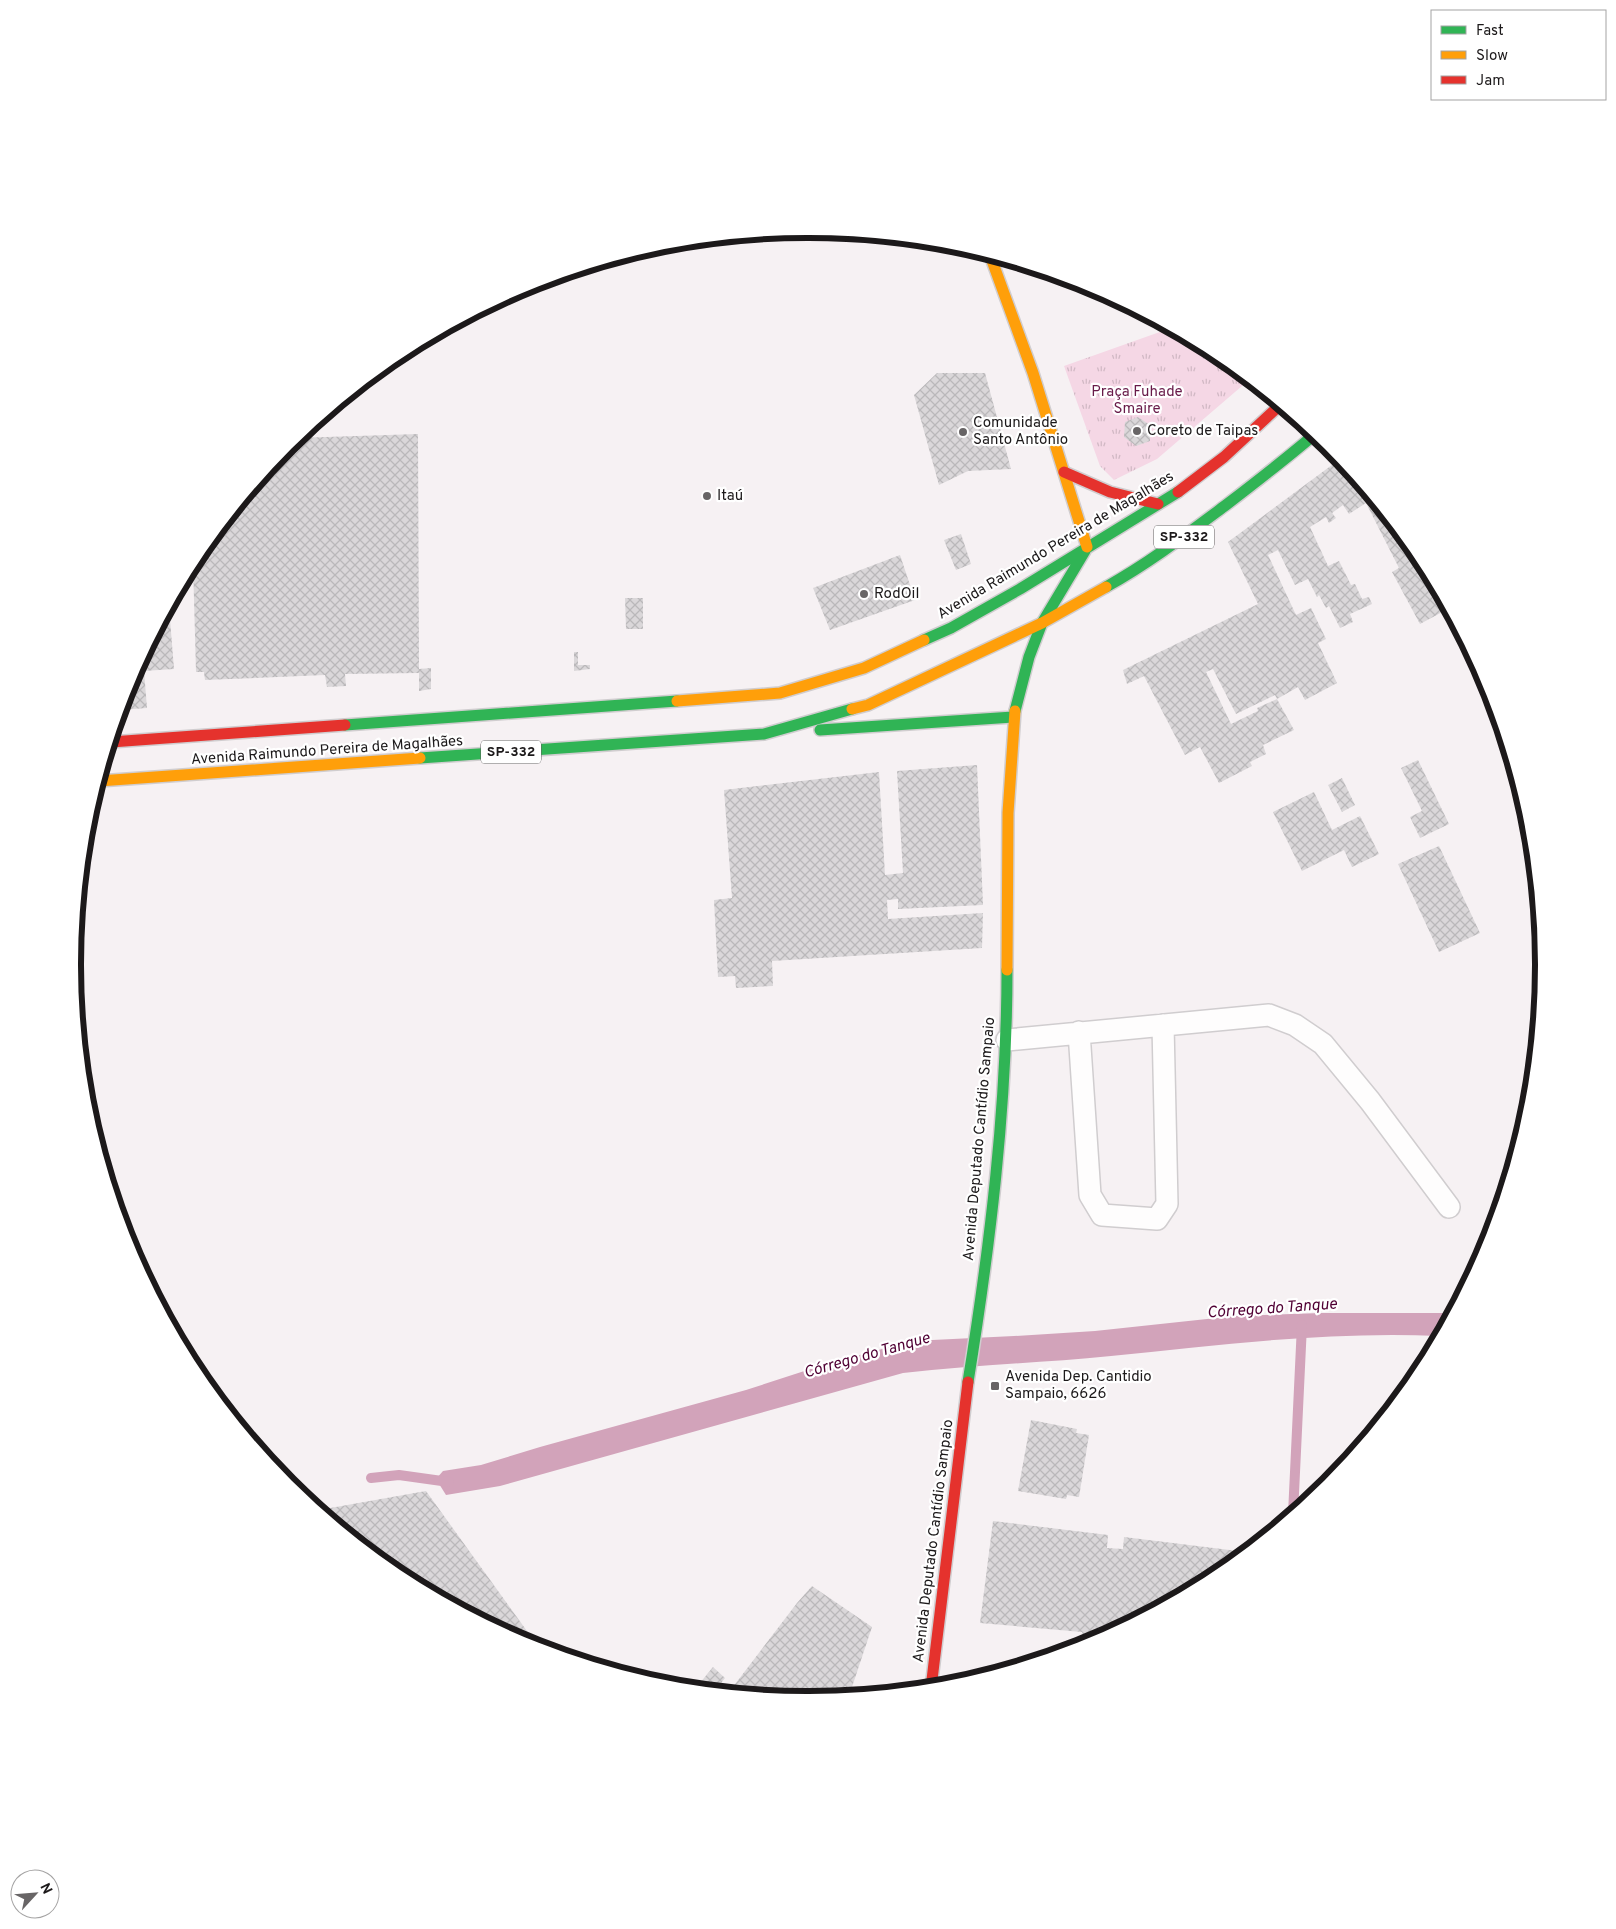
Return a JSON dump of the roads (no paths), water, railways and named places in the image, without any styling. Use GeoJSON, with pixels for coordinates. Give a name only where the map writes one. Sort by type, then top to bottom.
{"type":"FeatureCollection","features":[{"type":"Feature","properties":{"kind":"main road"},"geometry":{"type":"LineString","coordinates":[[993,262],[1032,373],[1087,547]]}},
{"type":"Feature","properties":{"kind":"main road","name":"Avenida Raimundo Pereira de Magalhães"},"geometry":{"type":"LineString","coordinates":[[117,742],[780,693],[864,668],[942,632],[1020,589],[1174,494],[1224,457],[1276,409]]}},
{"type":"Feature","properties":{"kind":"main road","name":"Avenida Raimundo Pereira de Magalhães"},"geometry":{"type":"LineString","coordinates":[[105,781],[764,734],[868,705],[1042,624],[1133,572],[1181,539],[1309,439]]}},
{"type":"Feature","properties":{"kind":"main road"},"geometry":{"type":"LineString","coordinates":[[1064,472],[1108,493],[1135,501],[1158,504]]}},
{"type":"Feature","properties":{"kind":"main road","name":"Avenida Deputado Cantídio Sampaio"},"geometry":{"type":"LineString","coordinates":[[932,1680],[967,1389],[979,1315],[998,1147],[1007,1040],[1008,813],[1013,718],[1029,657],[1042,624],[1087,547]]}},
{"type":"Feature","properties":{"kind":"main road"},"geometry":{"type":"LineString","coordinates":[[764,734],[1013,718]]}},
{"type":"Feature","properties":{"kind":"lane"},"geometry":{"type":"LineString","coordinates":[[1007,1040],[1269,1015],[1295,1025],[1323,1044],[1370,1101],[1449,1207]]}},
{"type":"Feature","properties":{"kind":"lane"},"geometry":{"type":"LineString","coordinates":[[1079,1032],[1090,1195],[1102,1215],[1157,1219],[1167,1204],[1162,1025]]}},
{"type":"Feature","properties":{"kind":"water"},"geometry":{"type":"Polygon","coordinates":[[[1321,1313],[1445,1313],[1432,1336],[1357,1335],[1316,1337],[903,1373],[500,1486],[446,1495],[436,1479],[443,1471],[481,1465],[746,1390],[826,1364],[912,1341],[1095,1331],[1235,1316],[1321,1313]]]}},
{"type":"Feature","properties":{"kind":"waterway"},"geometry":{"type":"LineString","coordinates":[[1293,1505],[1302,1325]]}},
{"type":"Feature","properties":{"kind":"waterway","name":"Córrego do Tanque"},"geometry":{"type":"LineString","coordinates":[[371,1478],[399,1475],[449,1482]]}},
{"type":"Feature","properties":{"kind":"place","name":"Coreto de Taipas"},"geometry":{"type":"Point","coordinates":[1137,431]}},
{"type":"Feature","properties":{"kind":"place","name":"Comunidade Santo Antônio"},"geometry":{"type":"Point","coordinates":[963,432]}},
{"type":"Feature","properties":{"kind":"place","name":"Itaú"},"geometry":{"type":"Point","coordinates":[707,496]}},
{"type":"Feature","properties":{"kind":"place","name":"RodOil"},"geometry":{"type":"Point","coordinates":[864,594]}},
{"type":"Feature","properties":{"kind":"place","name":"Avenida Dep. Cantidio Sampaio, 6626"},"geometry":{"type":"Point","coordinates":[995,1386]}},
{"type":"Feature","properties":{"kind":"park label","name":"Praça Fuhade Smaire"},"geometry":{"type":"Point","coordinates":[1137,400]}}]}
